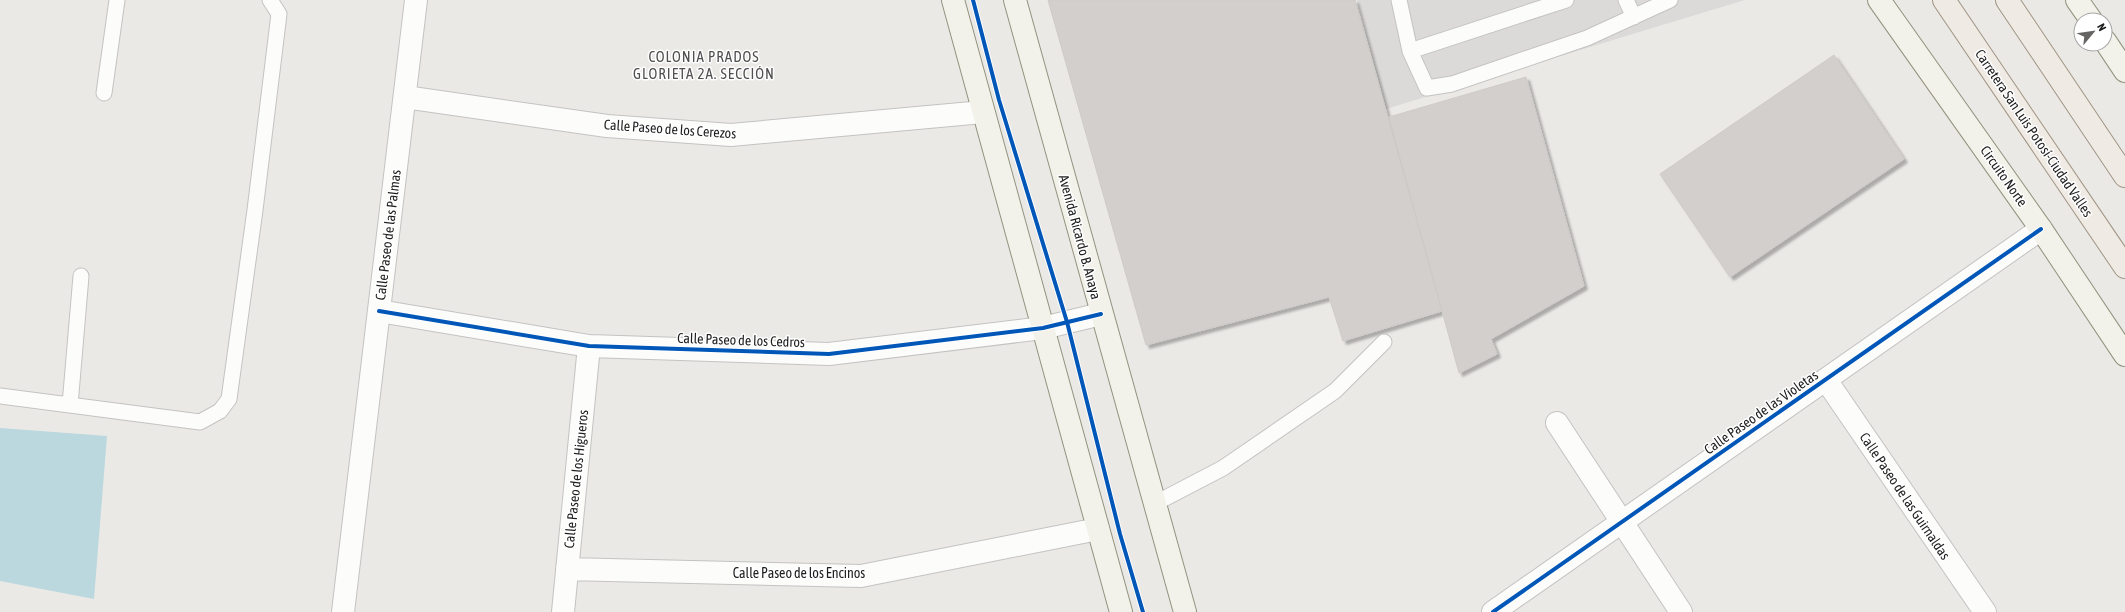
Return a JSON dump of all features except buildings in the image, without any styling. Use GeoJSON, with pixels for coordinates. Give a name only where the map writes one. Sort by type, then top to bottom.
{"type":"FeatureCollection","features":[{"type":"Feature","properties":{"kind":"main road"},"geometry":{"type":"LineString","coordinates":[[953,0],[1121,612]]}},
{"type":"Feature","properties":{"kind":"main road","name":"Avenida Ricardo B. Anaya"},"geometry":{"type":"LineString","coordinates":[[1015,0],[1185,612]]}},
{"type":"Feature","properties":{"kind":"main road","name":"Circuito Norte"},"geometry":{"type":"LineString","coordinates":[[1879,0],[2041,229],[2125,355]]}},
{"type":"Feature","properties":{"kind":"main road","name":"Carretera San Luis Potosí-Ciudad Valles"},"geometry":{"type":"LineString","coordinates":[[1944,0],[2125,267]]}},
{"type":"Feature","properties":{"kind":"main road"},"geometry":{"type":"LineString","coordinates":[[2007,0],[2125,176]]}},
{"type":"Feature","properties":{"kind":"main road"},"geometry":{"type":"LineString","coordinates":[[2077,0],[2085,12]]}},
{"type":"Feature","properties":{"kind":"main road"},"geometry":{"type":"LineString","coordinates":[[2112,52],[2125,71]]}},
{"type":"Feature","properties":{"kind":"street","name":"Calle Paseo de las Palmas"},"geometry":{"type":"LineString","coordinates":[[343,612],[416,0]]}},
{"type":"Feature","properties":{"kind":"street","name":"Calle Paseo de los Cerezos"},"geometry":{"type":"LineString","coordinates":[[405,97],[607,126],[731,135],[983,112]]}},
{"type":"Feature","properties":{"kind":"street","name":"Calle Paseo de las Violetas"},"geometry":{"type":"LineString","coordinates":[[1493,612],[2041,229]]}},
{"type":"Feature","properties":{"kind":"street","name":"Calle Paseo de los Cedros"},"geometry":{"type":"LineString","coordinates":[[379,311],[589,346],[830,354],[1043,328],[1101,314]]}},
{"type":"Feature","properties":{"kind":"street","name":"Calle Paseo de los Higueros"},"geometry":{"type":"LineString","coordinates":[[563,612],[589,346]]}},
{"type":"Feature","properties":{"kind":"street","name":"Calle Paseo de las Guirnaldas"},"geometry":{"type":"LineString","coordinates":[[1826,380],[1985,612]]}},
{"type":"Feature","properties":{"kind":"street"},"geometry":{"type":"LineString","coordinates":[[1557,423],[1681,612]]}},
{"type":"Feature","properties":{"kind":"street","name":"Calle Paseo de los Encinos"},"geometry":{"type":"LineString","coordinates":[[567,569],[861,576],[1098,529]]}},
{"type":"Feature","properties":{"kind":"lane"},"geometry":{"type":"LineString","coordinates":[[104,93],[117,0]]}},
{"type":"Feature","properties":{"kind":"lane"},"geometry":{"type":"LineString","coordinates":[[0,396],[200,422],[220,411],[229,399],[254,218],[278,14],[270,0]]}},
{"type":"Feature","properties":{"kind":"lane"},"geometry":{"type":"LineString","coordinates":[[1399,0],[1410,51],[1427,88],[1452,84],[1587,38],[1670,0]]}},
{"type":"Feature","properties":{"kind":"lane"},"geometry":{"type":"LineString","coordinates":[[1410,51],[1566,0]]}},
{"type":"Feature","properties":{"kind":"lane"},"geometry":{"type":"LineString","coordinates":[[1626,0],[1634,17]]}},
{"type":"Feature","properties":{"kind":"lane"},"geometry":{"type":"LineString","coordinates":[[70,405],[81,276]]}},
{"type":"Feature","properties":{"kind":"lane"},"geometry":{"type":"LineString","coordinates":[[1154,504],[1223,468],[1335,391],[1384,342]]}},
{"type":"Feature","properties":{"kind":"shaded area"},"geometry":{"type":"Polygon","coordinates":[[[1357,0],[1745,0],[1386,109],[1357,0]]]}},
{"type":"Feature","properties":{"kind":"water"},"geometry":{"type":"Polygon","coordinates":[[[0,428],[107,436],[94,599],[0,581],[0,428]]]}},
{"type":"Feature","properties":{"kind":"cycle path"},"geometry":{"type":"LineString","coordinates":[[973,0],[999,100],[1067,322],[1120,534],[1143,612]]}},
{"type":"Feature","properties":{"kind":"cycle path"},"geometry":{"type":"LineString","coordinates":[[1493,612],[2041,229]]}},
{"type":"Feature","properties":{"kind":"cycle path"},"geometry":{"type":"LineString","coordinates":[[379,311],[589,346],[829,354],[1043,328],[1101,314]]}},
{"type":"Feature","properties":{"kind":"district","name":"COLONIA PRADOS GLORIETA 2A. SECCIÓN"},"geometry":{"type":"Point","coordinates":[704,64]}}]}
